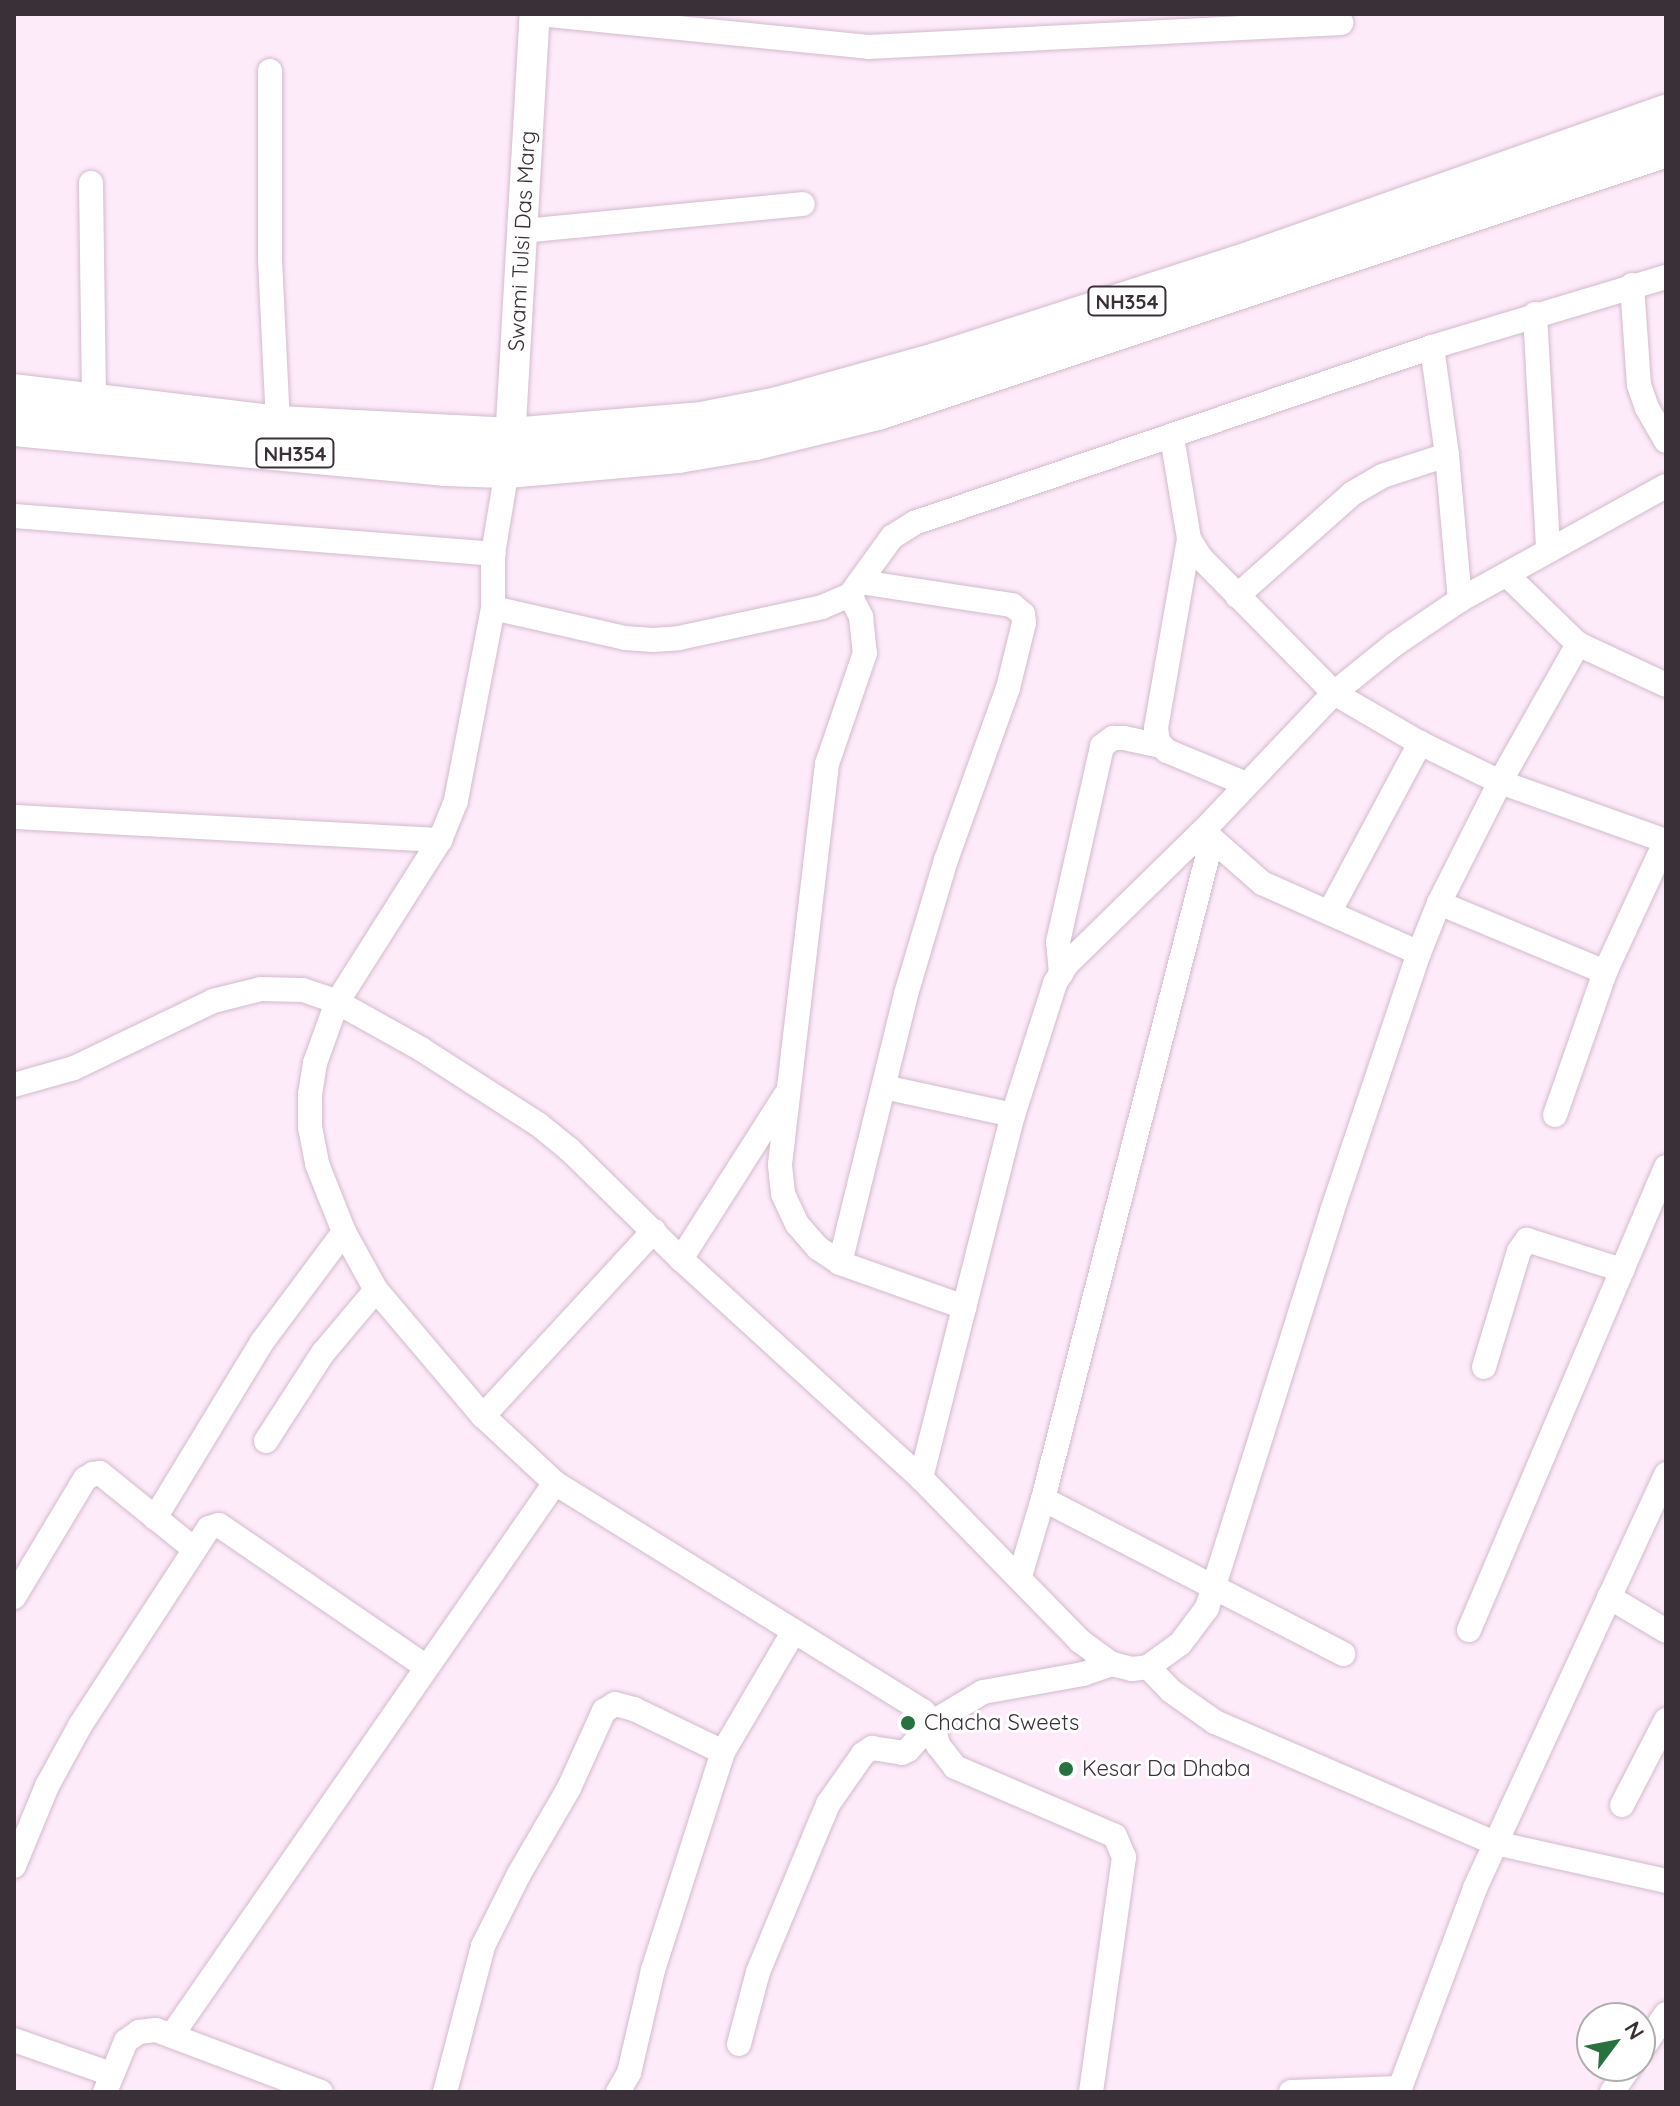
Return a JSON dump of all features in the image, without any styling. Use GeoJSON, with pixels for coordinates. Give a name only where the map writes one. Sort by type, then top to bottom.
{"type":"FeatureCollection","features":[{"type":"Feature","properties":{"kind":"highway","name":"NH354"},"geometry":{"type":"LineString","coordinates":[[14,427],[444,467],[702,421],[858,385],[1257,258],[1666,114]]}},
{"type":"Feature","properties":{"kind":"highway","name":"NH354"},"geometry":{"type":"LineString","coordinates":[[14,393],[509,453],[678,454],[818,429],[1328,264],[1666,148]]}},
{"type":"Feature","properties":{"kind":"street"},"geometry":{"type":"LineString","coordinates":[[537,14],[868,47],[1341,23]]}},
{"type":"Feature","properties":{"kind":"street","name":"Swami Tulsi Das Marg"},"geometry":{"type":"LineString","coordinates":[[509,453],[537,14]]}},
{"type":"Feature","properties":{"kind":"street"},"geometry":{"type":"LineString","coordinates":[[270,71],[270,260],[278,425]]}},
{"type":"Feature","properties":{"kind":"street"},"geometry":{"type":"LineString","coordinates":[[91,183],[94,402]]}},
{"type":"Feature","properties":{"kind":"street"},"geometry":{"type":"LineString","coordinates":[[523,231],[803,204]]}},
{"type":"Feature","properties":{"kind":"street"},"geometry":{"type":"LineString","coordinates":[[493,608],[625,638],[653,640],[679,638],[822,607],[855,588],[892,537],[914,523],[1432,347],[1666,277]]}},
{"type":"Feature","properties":{"kind":"street"},"geometry":{"type":"LineString","coordinates":[[1632,285],[1639,385],[1647,408],[1666,441]]}},
{"type":"Feature","properties":{"kind":"street"},"geometry":{"type":"LineString","coordinates":[[1535,314],[1548,550]]}},
{"type":"Feature","properties":{"kind":"street"},"geometry":{"type":"LineString","coordinates":[[1432,347],[1447,455],[1460,600]]}},
{"type":"Feature","properties":{"kind":"street"},"geometry":{"type":"LineString","coordinates":[[1161,746],[1156,728],[1189,539],[1172,437]]}},
{"type":"Feature","properties":{"kind":"street"},"geometry":{"type":"LineString","coordinates":[[509,453],[493,554],[493,608],[456,801],[440,840],[337,1002],[315,1063],[310,1093],[310,1127],[317,1164],[344,1232],[376,1290],[483,1416],[555,1483],[923,1711],[933,1722],[938,1745],[955,1767],[1115,1836],[1124,1857],[1091,2092]]}},
{"type":"Feature","properties":{"kind":"street"},"geometry":{"type":"LineString","coordinates":[[1237,596],[1353,493],[1382,476],[1447,455]]}},
{"type":"Feature","properties":{"kind":"street"},"geometry":{"type":"LineString","coordinates":[[921,1478],[1013,1115],[1055,983],[1061,974],[1082,948],[1208,835],[1246,784],[1334,693],[1425,620],[1666,486]]}},
{"type":"Feature","properties":{"kind":"street"},"geometry":{"type":"LineString","coordinates":[[14,516],[493,554]]}},
{"type":"Feature","properties":{"kind":"street"},"geometry":{"type":"LineString","coordinates":[[1189,539],[1237,596],[1334,693],[1420,743],[1500,782],[1666,842],[1605,972],[1555,1115]]}},
{"type":"Feature","properties":{"kind":"street"},"geometry":{"type":"LineString","coordinates":[[1507,575],[1578,644],[1666,685]]}},
{"type":"Feature","properties":{"kind":"street"},"geometry":{"type":"LineString","coordinates":[[840,1263],[906,994],[946,860],[1008,688],[1023,614],[1012,605],[855,588]]}},
{"type":"Feature","properties":{"kind":"street"},"geometry":{"type":"LineString","coordinates":[[855,588],[865,653],[827,764],[780,1165],[783,1194],[797,1224],[818,1248],[840,1263],[964,1307]]}},
{"type":"Feature","properties":{"kind":"street"},"geometry":{"type":"LineString","coordinates":[[14,1085],[74,1068],[213,1001],[261,989],[303,990],[337,1002],[421,1049],[538,1124],[590,1168],[681,1259],[921,1478],[1020,1576],[1080,1641],[1112,1664],[1132,1669],[1148,1667],[1193,1630],[1214,1588],[1332,1211],[1419,953],[1439,903],[1500,782],[1578,644]]}},
{"type":"Feature","properties":{"kind":"street"},"geometry":{"type":"LineString","coordinates":[[1061,974],[1058,942],[1102,746],[1113,738],[1124,738],[1161,746],[1246,784]]}},
{"type":"Feature","properties":{"kind":"street"},"geometry":{"type":"LineString","coordinates":[[1330,911],[1420,743]]}},
{"type":"Feature","properties":{"kind":"street"},"geometry":{"type":"LineString","coordinates":[[14,817],[440,840]]}},
{"type":"Feature","properties":{"kind":"street"},"geometry":{"type":"LineString","coordinates":[[1208,835],[1262,883],[1419,953]]}},
{"type":"Feature","properties":{"kind":"street"},"geometry":{"type":"LineString","coordinates":[[1020,1576],[1043,1499],[1208,835]]}},
{"type":"Feature","properties":{"kind":"street"},"geometry":{"type":"LineString","coordinates":[[1439,903],[1605,972]]}},
{"type":"Feature","properties":{"kind":"street"},"geometry":{"type":"LineString","coordinates":[[884,1087],[1013,1115]]}},
{"type":"Feature","properties":{"kind":"street"},"geometry":{"type":"LineString","coordinates":[[681,1259],[790,1088]]}},
{"type":"Feature","properties":{"kind":"street"},"geometry":{"type":"LineString","coordinates":[[1469,1630],[1666,1167]]}},
{"type":"Feature","properties":{"kind":"street"},"geometry":{"type":"LineString","coordinates":[[483,1416],[654,1231]]}},
{"type":"Feature","properties":{"kind":"street"},"geometry":{"type":"LineString","coordinates":[[155,1518],[262,1342],[344,1232]]}},
{"type":"Feature","properties":{"kind":"street"},"geometry":{"type":"LineString","coordinates":[[1484,1367],[1519,1251],[1527,1240],[1622,1270]]}},
{"type":"Feature","properties":{"kind":"street"},"geometry":{"type":"LineString","coordinates":[[266,1441],[341,1329],[376,1290]]}},
{"type":"Feature","properties":{"kind":"street"},"geometry":{"type":"LineString","coordinates":[[14,1597],[85,1479],[93,1474],[100,1473],[193,1548]]}},
{"type":"Feature","properties":{"kind":"street"},"geometry":{"type":"LineString","coordinates":[[1291,2092],[1402,2090],[1475,1888],[1666,1474]]}},
{"type":"Feature","properties":{"kind":"street"},"geometry":{"type":"LineString","coordinates":[[172,2035],[425,1666],[555,1483]]}},
{"type":"Feature","properties":{"kind":"street"},"geometry":{"type":"LineString","coordinates":[[1043,1499],[1343,1654]]}},
{"type":"Feature","properties":{"kind":"street"},"geometry":{"type":"LineString","coordinates":[[14,1866],[63,1754],[203,1533],[219,1525],[425,1666]]}},
{"type":"Feature","properties":{"kind":"street"},"geometry":{"type":"LineString","coordinates":[[1609,1597],[1666,1631]]}},
{"type":"Feature","properties":{"kind":"street"},"geometry":{"type":"LineString","coordinates":[[618,2092],[629,2073],[653,1970],[723,1752],[794,1631]]}},
{"type":"Feature","properties":{"kind":"street"},"geometry":{"type":"LineString","coordinates":[[739,2044],[758,1972],[828,1804],[863,1754],[872,1748],[908,1750],[933,1722],[983,1692],[1083,1674],[1112,1664]]}},
{"type":"Feature","properties":{"kind":"street"},"geometry":{"type":"LineString","coordinates":[[1148,1667],[1171,1691],[1215,1722],[1495,1843],[1666,1881]]}},
{"type":"Feature","properties":{"kind":"street"},"geometry":{"type":"LineString","coordinates":[[445,2092],[483,1946],[519,1874],[569,1788],[604,1711],[615,1704],[634,1709],[723,1752]]}},
{"type":"Feature","properties":{"kind":"street"},"geometry":{"type":"LineString","coordinates":[[1622,1805],[1666,1720]]}},
{"type":"Feature","properties":{"kind":"street"},"geometry":{"type":"LineString","coordinates":[[14,2040],[108,2083],[126,2041],[139,2032],[156,2030],[321,2092]]}},
{"type":"Feature","properties":{"kind":"place","name":"Chacha Sweets"},"geometry":{"type":"Point","coordinates":[908,1723]}},
{"type":"Feature","properties":{"kind":"place","name":"Kesar Da Dhaba"},"geometry":{"type":"Point","coordinates":[1066,1769]}}]}
